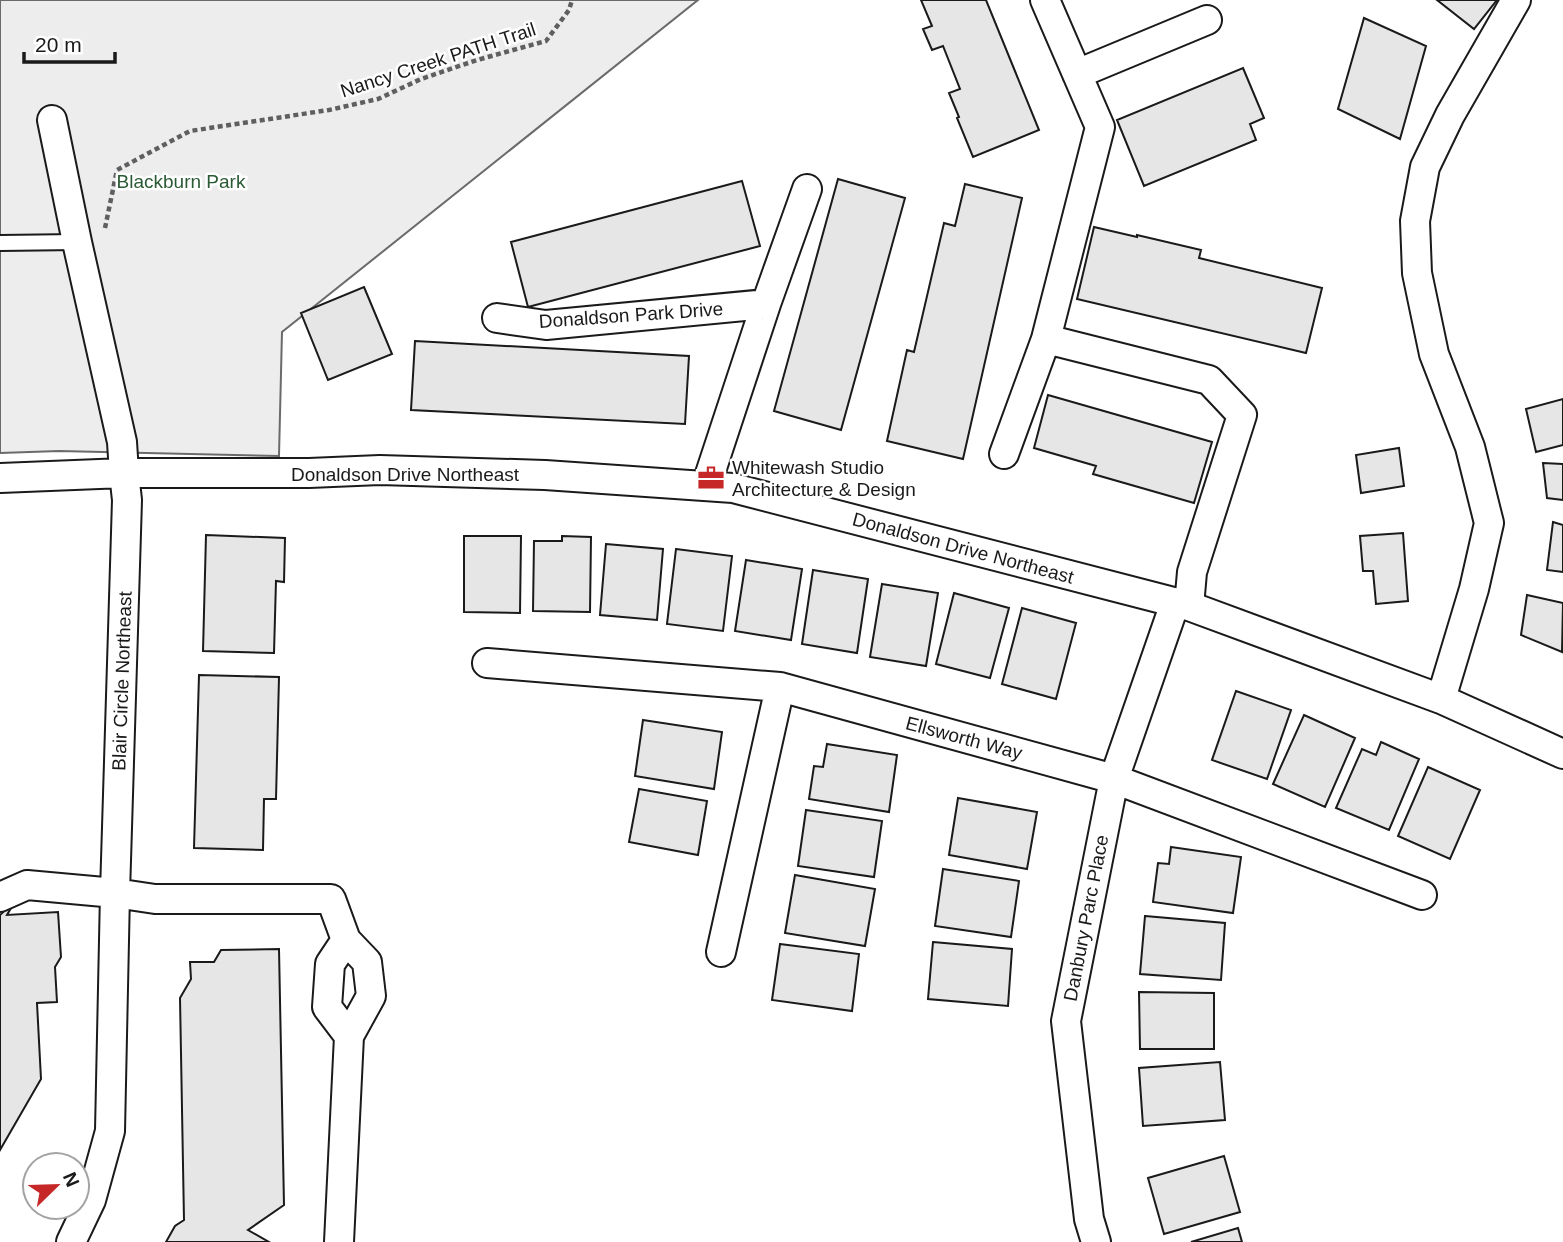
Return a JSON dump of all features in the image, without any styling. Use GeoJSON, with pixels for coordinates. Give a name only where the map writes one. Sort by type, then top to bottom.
{"type":"FeatureCollection","features":[{"type":"Feature","properties":{"kind":"street"},"geometry":{"type":"LineString","coordinates":[[1004,454],[1046,339],[1100,127],[1045,0]]}},
{"type":"Feature","properties":{"kind":"street"},"geometry":{"type":"LineString","coordinates":[[1441,699],[1474,589],[1489,523],[1470,447],[1434,354],[1417,273],[1415,220],[1425,167],[1450,115],[1516,0]]}},
{"type":"Feature","properties":{"kind":"street"},"geometry":{"type":"LineString","coordinates":[[1077,74],[1207,20]]}},
{"type":"Feature","properties":{"kind":"street","name":"Blair Circle Northeast"},"geometry":{"type":"LineString","coordinates":[[52,120],[122,442],[127,500],[110,1131],[91,1200],[71,1242]]}},
{"type":"Feature","properties":{"kind":"street"},"geometry":{"type":"LineString","coordinates":[[706,486],[765,304],[807,189]]}},
{"type":"Feature","properties":{"kind":"street","name":"Donaldson Park Drive"},"geometry":{"type":"LineString","coordinates":[[497,318],[546,324],[765,304]]}},
{"type":"Feature","properties":{"kind":"street","name":"Danbury Parc Place"},"geometry":{"type":"LineString","coordinates":[[1046,339],[1209,380],[1242,415],[1182,605],[1114,779],[1066,1021],[1089,1219],[1096,1242]]}},
{"type":"Feature","properties":{"kind":"street","name":"Donaldson Drive Northeast"},"geometry":{"type":"LineString","coordinates":[[0,478],[124,473],[309,473],[380,470],[545,475],[733,488],[1182,605],[1441,699],[1563,754]]}},
{"type":"Feature","properties":{"kind":"street","name":"Ellsworth Way"},"geometry":{"type":"LineString","coordinates":[[487,663],[780,687],[1114,779],[1422,895]]}},
{"type":"Feature","properties":{"kind":"street"},"geometry":{"type":"LineString","coordinates":[[721,952],[780,687]]}},
{"type":"Feature","properties":{"kind":"street"},"geometry":{"type":"LineString","coordinates":[[0,897],[27,885],[155,899],[331,899],[346,940],[367,962],[372,996],[349,1036],[338,1242]]}},
{"type":"Feature","properties":{"kind":"street"},"geometry":{"type":"LineString","coordinates":[[346,940],[330,964],[327,1007],[349,1036]]}},
{"type":"Feature","properties":{"kind":"lane"},"geometry":{"type":"LineString","coordinates":[[0,243],[77,242]]}},
{"type":"Feature","properties":{"kind":"path","name":"Nancy Creek PATH Trail"},"geometry":{"type":"LineString","coordinates":[[104,232],[117,170],[190,131],[329,110],[378,99],[432,75],[546,41],[569,10],[572,0]]}},
{"type":"Feature","properties":{"kind":"shaded area","name":"Blackburn Park"},"geometry":{"type":"Polygon","coordinates":[[[0,0],[698,0],[282,332],[279,456],[59,451],[0,453],[0,0]]]}},
{"type":"Feature","properties":{"kind":"building"},"geometry":{"type":"Polygon","coordinates":[[[921,0],[986,0],[1039,130],[973,157],[949,93],[960,89],[943,46],[932,50],[923,29],[932,26],[921,0]]]}},
{"type":"Feature","properties":{"kind":"building"},"geometry":{"type":"Polygon","coordinates":[[[1437,0],[1497,0],[1474,29],[1437,0]]]}},
{"type":"Feature","properties":{"kind":"building"},"geometry":{"type":"Polygon","coordinates":[[[1364,18],[1426,46],[1400,139],[1338,109],[1364,18]]]}},
{"type":"Feature","properties":{"kind":"building"},"geometry":{"type":"Polygon","coordinates":[[[1243,68],[1264,118],[1250,124],[1256,140],[1144,186],[1117,120],[1243,68]]]}},
{"type":"Feature","properties":{"kind":"building"},"geometry":{"type":"Polygon","coordinates":[[[838,179],[905,198],[841,430],[774,411],[838,179]]]}},
{"type":"Feature","properties":{"kind":"building"},"geometry":{"type":"Polygon","coordinates":[[[742,181],[760,246],[528,307],[511,242],[742,181]]]}},
{"type":"Feature","properties":{"kind":"building"},"geometry":{"type":"Polygon","coordinates":[[[965,184],[1022,198],[963,459],[887,441],[907,350],[914,352],[944,223],[955,226],[965,184]]]}},
{"type":"Feature","properties":{"kind":"building"},"geometry":{"type":"Polygon","coordinates":[[[1094,227],[1201,250],[1199,258],[1322,288],[1306,353],[1077,299],[1094,227]]]}},
{"type":"Feature","properties":{"kind":"building"},"geometry":{"type":"Polygon","coordinates":[[[364,287],[392,354],[328,380],[301,313],[364,287]]]}},
{"type":"Feature","properties":{"kind":"building"},"geometry":{"type":"Polygon","coordinates":[[[415,341],[689,356],[685,424],[411,410],[415,341]]]}},
{"type":"Feature","properties":{"kind":"building"},"geometry":{"type":"Polygon","coordinates":[[[1048,395],[1212,442],[1194,503],[1093,474],[1096,466],[1034,448],[1048,395]]]}},
{"type":"Feature","properties":{"kind":"building"},"geometry":{"type":"Polygon","coordinates":[[[1563,399],[1563,445],[1536,452],[1526,409],[1563,399]]]}},
{"type":"Feature","properties":{"kind":"building"},"geometry":{"type":"Polygon","coordinates":[[[1399,448],[1404,486],[1361,493],[1356,455],[1399,448]]]}},
{"type":"Feature","properties":{"kind":"building"},"geometry":{"type":"Polygon","coordinates":[[[1543,463],[1563,464],[1563,500],[1547,498],[1543,463]]]}},
{"type":"Feature","properties":{"kind":"building"},"geometry":{"type":"Polygon","coordinates":[[[1553,522],[1563,525],[1563,572],[1547,570],[1553,522]]]}},
{"type":"Feature","properties":{"kind":"building"},"geometry":{"type":"Polygon","coordinates":[[[1403,533],[1408,601],[1376,604],[1373,571],[1363,571],[1360,536],[1403,533]]]}},
{"type":"Feature","properties":{"kind":"building"},"geometry":{"type":"Polygon","coordinates":[[[206,535],[285,538],[284,582],[276,581],[274,653],[203,651],[206,535]]]}},
{"type":"Feature","properties":{"kind":"building"},"geometry":{"type":"Polygon","coordinates":[[[464,536],[521,536],[520,613],[464,612],[464,536]]]}},
{"type":"Feature","properties":{"kind":"building"},"geometry":{"type":"Polygon","coordinates":[[[562,536],[591,537],[590,612],[533,611],[534,541],[562,541],[562,536]]]}},
{"type":"Feature","properties":{"kind":"building"},"geometry":{"type":"Polygon","coordinates":[[[606,544],[663,549],[657,620],[600,615],[606,544]]]}},
{"type":"Feature","properties":{"kind":"building"},"geometry":{"type":"Polygon","coordinates":[[[676,549],[732,556],[723,631],[667,624],[676,549]]]}},
{"type":"Feature","properties":{"kind":"building"},"geometry":{"type":"Polygon","coordinates":[[[746,560],[802,569],[791,640],[735,631],[746,560]]]}},
{"type":"Feature","properties":{"kind":"building"},"geometry":{"type":"Polygon","coordinates":[[[813,570],[868,579],[857,653],[802,644],[813,570]]]}},
{"type":"Feature","properties":{"kind":"building"},"geometry":{"type":"Polygon","coordinates":[[[882,584],[938,593],[926,666],[870,657],[882,584]]]}},
{"type":"Feature","properties":{"kind":"building"},"geometry":{"type":"Polygon","coordinates":[[[954,593],[1009,608],[990,678],[936,664],[954,593]]]}},
{"type":"Feature","properties":{"kind":"building"},"geometry":{"type":"Polygon","coordinates":[[[1527,595],[1563,603],[1562,652],[1521,635],[1527,595]]]}},
{"type":"Feature","properties":{"kind":"building"},"geometry":{"type":"Polygon","coordinates":[[[1022,608],[1076,623],[1056,699],[1002,684],[1022,608]]]}},
{"type":"Feature","properties":{"kind":"building"},"geometry":{"type":"Polygon","coordinates":[[[199,675],[279,677],[276,799],[264,799],[263,850],[194,848],[199,675]]]}},
{"type":"Feature","properties":{"kind":"building"},"geometry":{"type":"Polygon","coordinates":[[[1236,691],[1291,710],[1267,779],[1212,760],[1236,691]]]}},
{"type":"Feature","properties":{"kind":"building"},"geometry":{"type":"Polygon","coordinates":[[[1304,715],[1355,738],[1325,807],[1273,784],[1304,715]]]}},
{"type":"Feature","properties":{"kind":"building"},"geometry":{"type":"Polygon","coordinates":[[[643,720],[722,732],[714,789],[635,776],[643,720]]]}},
{"type":"Feature","properties":{"kind":"building"},"geometry":{"type":"Polygon","coordinates":[[[1381,742],[1419,759],[1389,830],[1336,808],[1362,749],[1376,755],[1381,742]]]}},
{"type":"Feature","properties":{"kind":"building"},"geometry":{"type":"Polygon","coordinates":[[[827,744],[897,755],[889,812],[809,799],[814,766],[823,767],[827,744]]]}},
{"type":"Feature","properties":{"kind":"building"},"geometry":{"type":"Polygon","coordinates":[[[1428,767],[1480,790],[1450,859],[1398,836],[1428,767]]]}},
{"type":"Feature","properties":{"kind":"building"},"geometry":{"type":"Polygon","coordinates":[[[639,789],[707,801],[698,855],[629,842],[639,789]]]}},
{"type":"Feature","properties":{"kind":"building"},"geometry":{"type":"Polygon","coordinates":[[[958,798],[1037,812],[1027,869],[949,855],[958,798]]]}},
{"type":"Feature","properties":{"kind":"building"},"geometry":{"type":"Polygon","coordinates":[[[806,810],[882,821],[874,877],[798,866],[806,810]]]}},
{"type":"Feature","properties":{"kind":"building"},"geometry":{"type":"Polygon","coordinates":[[[1171,847],[1241,857],[1233,913],[1153,902],[1158,863],[1169,864],[1171,847]]]}},
{"type":"Feature","properties":{"kind":"building"},"geometry":{"type":"Polygon","coordinates":[[[943,869],[1019,881],[1011,937],[935,926],[943,869]]]}},
{"type":"Feature","properties":{"kind":"building"},"geometry":{"type":"Polygon","coordinates":[[[795,875],[875,889],[865,946],[785,933],[795,875]]]}},
{"type":"Feature","properties":{"kind":"building"},"geometry":{"type":"Polygon","coordinates":[[[15,901],[7,915],[58,912],[61,957],[55,967],[57,1002],[37,1003],[41,1079],[0,1150],[0,915],[15,901]]]}},
{"type":"Feature","properties":{"kind":"building"},"geometry":{"type":"Polygon","coordinates":[[[1145,916],[1225,923],[1221,980],[1140,974],[1145,916]]]}},
{"type":"Feature","properties":{"kind":"building"},"geometry":{"type":"Polygon","coordinates":[[[933,942],[1012,949],[1008,1006],[928,999],[933,942]]]}},
{"type":"Feature","properties":{"kind":"building"},"geometry":{"type":"Polygon","coordinates":[[[780,944],[859,954],[852,1011],[772,1000],[780,944]]]}},
{"type":"Feature","properties":{"kind":"building"},"geometry":{"type":"Polygon","coordinates":[[[279,949],[284,1205],[248,1230],[269,1242],[166,1242],[175,1226],[184,1220],[180,998],[191,979],[190,962],[214,962],[221,950],[279,949]]]}},
{"type":"Feature","properties":{"kind":"building"},"geometry":{"type":"Polygon","coordinates":[[[1139,992],[1214,993],[1214,1049],[1140,1049],[1139,992]]]}},
{"type":"Feature","properties":{"kind":"building"},"geometry":{"type":"Polygon","coordinates":[[[1220,1062],[1225,1120],[1143,1126],[1139,1068],[1220,1062]]]}},
{"type":"Feature","properties":{"kind":"building"},"geometry":{"type":"Polygon","coordinates":[[[1224,1156],[1240,1212],[1164,1234],[1148,1178],[1224,1156]]]}},
{"type":"Feature","properties":{"kind":"building"},"geometry":{"type":"Polygon","coordinates":[[[1238,1228],[1242,1242],[1191,1242],[1238,1228]]]}},
{"type":"Feature","properties":{"kind":"place","name":"Whitewash Studio Architecture & Design"},"geometry":{"type":"Point","coordinates":[711,478]}}]}
